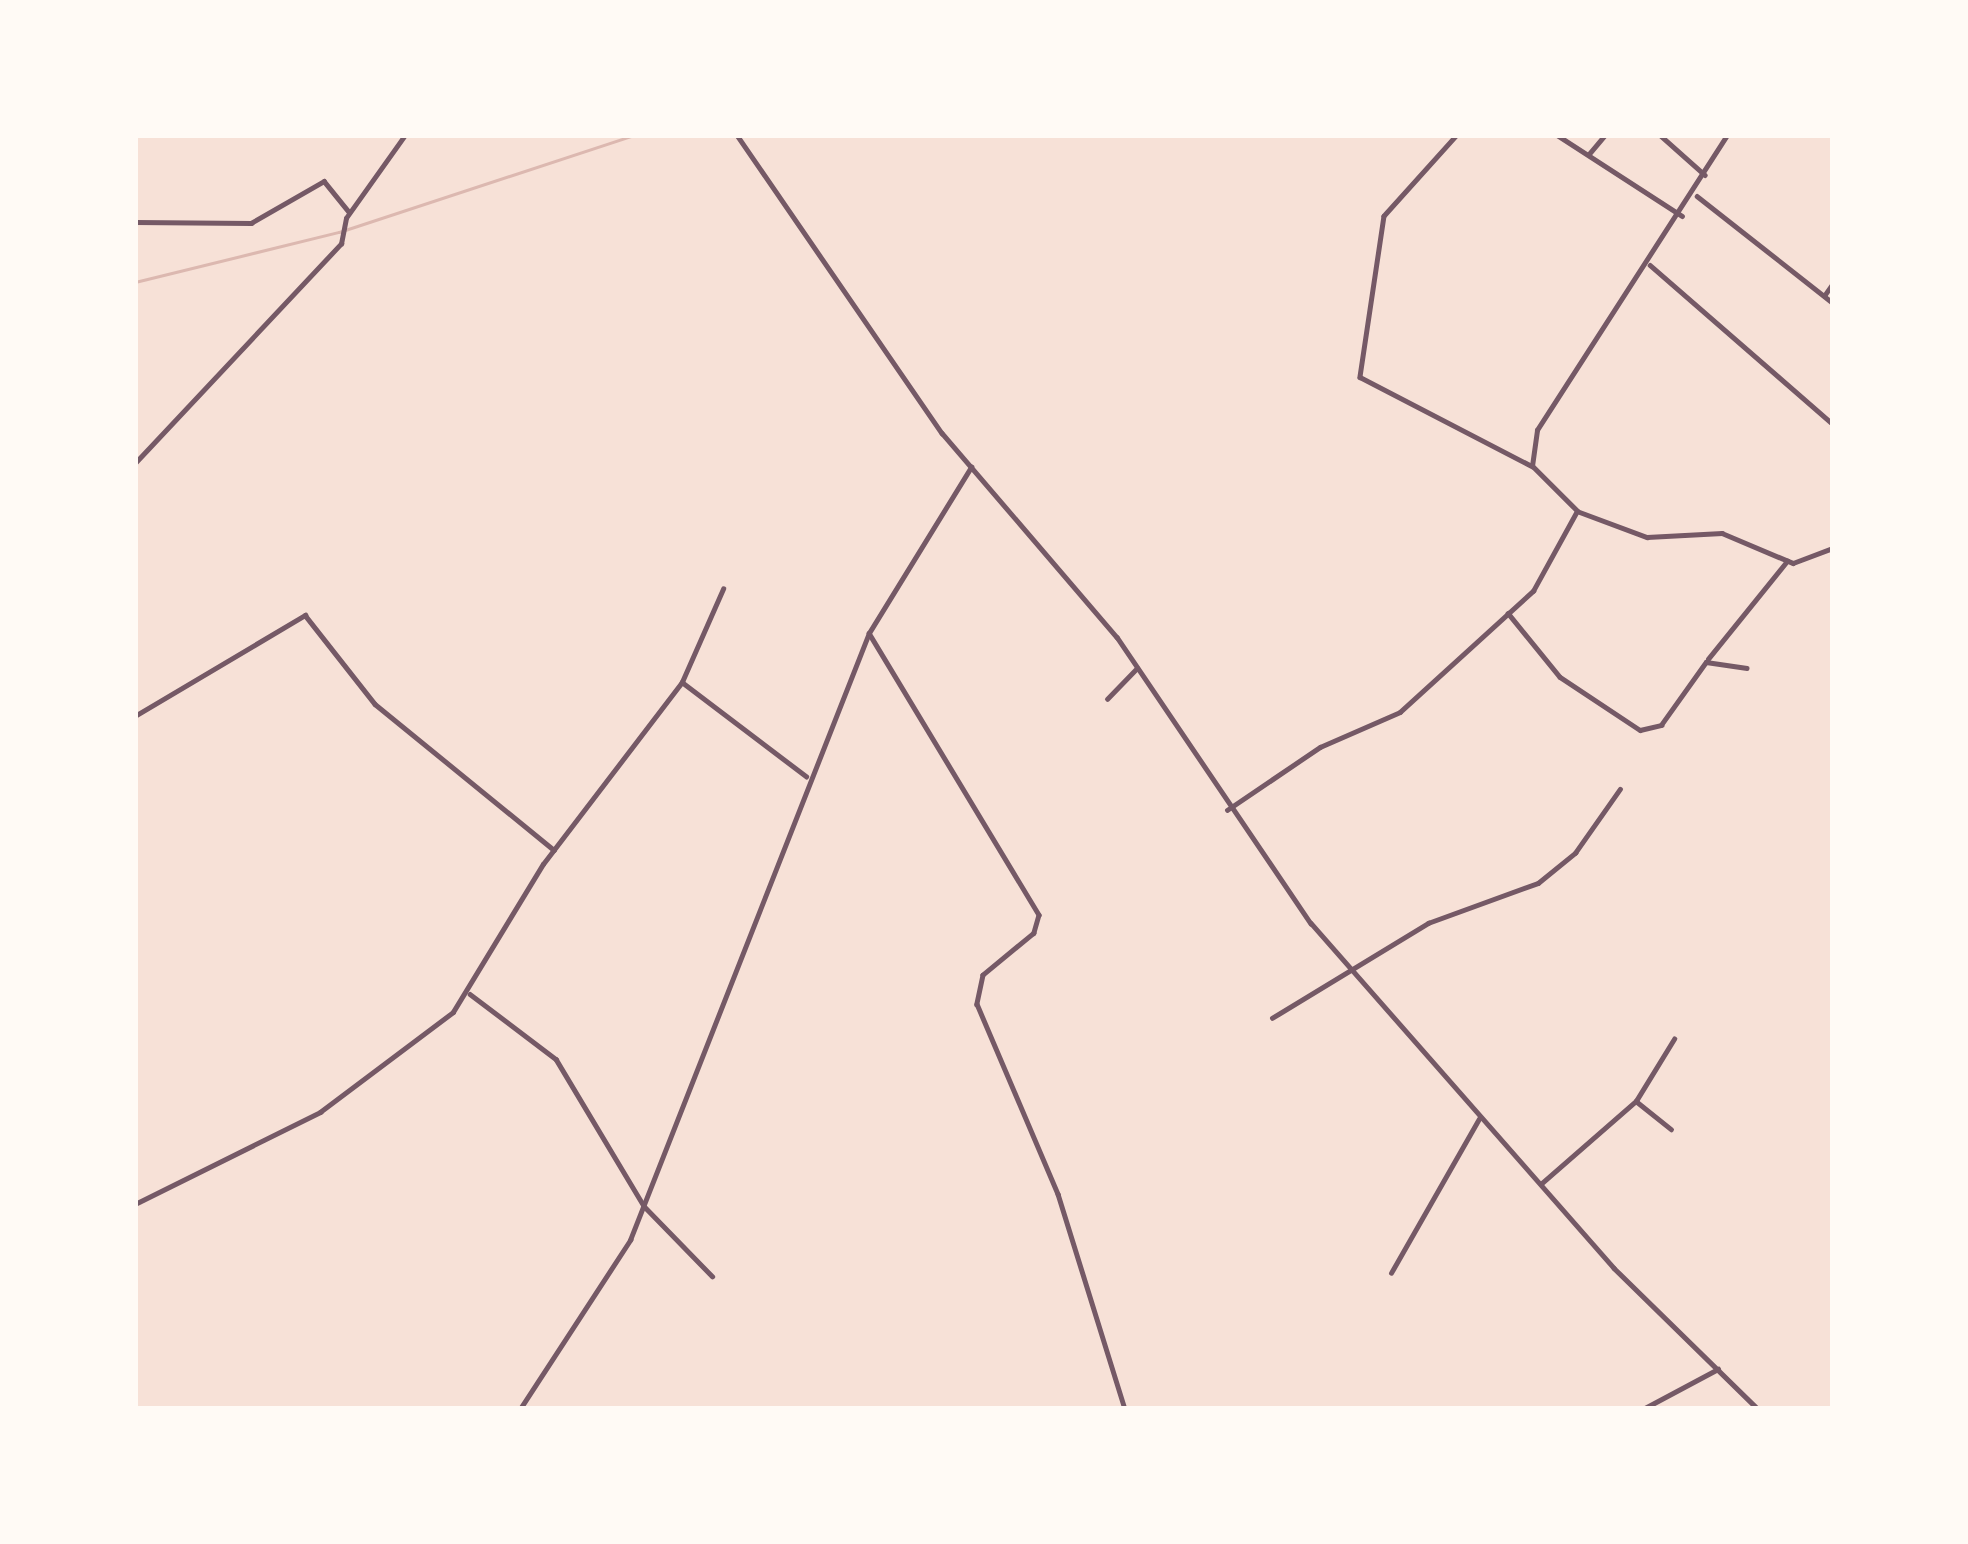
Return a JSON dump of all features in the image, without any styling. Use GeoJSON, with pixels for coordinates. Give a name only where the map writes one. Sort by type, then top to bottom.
{"type":"FeatureCollection","features":[{"type":"Feature","properties":{"kind":"street"},"geometry":{"type":"LineString","coordinates":[[135,463],[348,233],[344,223],[350,212],[405,135]]}},
{"type":"Feature","properties":{"kind":"street"},"geometry":{"type":"LineString","coordinates":[[737,135],[971,467],[1138,667],[1227,810],[1348,967],[1479,1120],[1758,1409]]}},
{"type":"Feature","properties":{"kind":"street"},"geometry":{"type":"LineString","coordinates":[[1457,135],[1384,218],[1360,377],[1532,466],[1577,511],[1647,537],[1722,533],[1787,561],[1817,562],[1833,548]]}},
{"type":"Feature","properties":{"kind":"street"},"geometry":{"type":"LineString","coordinates":[[1557,135],[1682,216]]}},
{"type":"Feature","properties":{"kind":"street"},"geometry":{"type":"LineString","coordinates":[[1589,154],[1605,135]]}},
{"type":"Feature","properties":{"kind":"street"},"geometry":{"type":"LineString","coordinates":[[1660,135],[1705,175]]}},
{"type":"Feature","properties":{"kind":"street"},"geometry":{"type":"LineString","coordinates":[[1532,466],[1545,415],[1697,196],[1727,135]]}},
{"type":"Feature","properties":{"kind":"street"},"geometry":{"type":"LineString","coordinates":[[135,222],[251,223],[324,181],[350,212]]}},
{"type":"Feature","properties":{"kind":"street"},"geometry":{"type":"LineString","coordinates":[[1697,196],[1833,303]]}},
{"type":"Feature","properties":{"kind":"street"},"geometry":{"type":"LineString","coordinates":[[1650,265],[1833,424]]}},
{"type":"Feature","properties":{"kind":"street"},"geometry":{"type":"LineString","coordinates":[[1824,296],[1833,284]]}},
{"type":"Feature","properties":{"kind":"street"},"geometry":{"type":"LineString","coordinates":[[520,1409],[644,1206],[807,773],[869,633],[971,467]]}},
{"type":"Feature","properties":{"kind":"street"},"geometry":{"type":"LineString","coordinates":[[1227,810],[1320,747],[1400,712],[1508,613],[1556,559],[1577,511]]}},
{"type":"Feature","properties":{"kind":"street"},"geometry":{"type":"LineString","coordinates":[[1508,613],[1561,677],[1640,730],[1661,725],[1787,561]]}},
{"type":"Feature","properties":{"kind":"street"},"geometry":{"type":"LineString","coordinates":[[135,1204],[352,1092],[469,994],[554,850],[682,682],[723,589]]}},
{"type":"Feature","properties":{"kind":"street"},"geometry":{"type":"LineString","coordinates":[[135,716],[305,615],[375,704],[554,850]]}},
{"type":"Feature","properties":{"kind":"street"},"geometry":{"type":"LineString","coordinates":[[869,633],[1039,915],[1034,933],[983,974],[977,1004],[1058,1194],[1125,1409]]}},
{"type":"Feature","properties":{"kind":"street"},"geometry":{"type":"LineString","coordinates":[[1706,662],[1747,668]]}},
{"type":"Feature","properties":{"kind":"street"},"geometry":{"type":"LineString","coordinates":[[1108,699],[1138,667]]}},
{"type":"Feature","properties":{"kind":"street"},"geometry":{"type":"LineString","coordinates":[[682,682],[791,774],[807,773]]}},
{"type":"Feature","properties":{"kind":"street"},"geometry":{"type":"LineString","coordinates":[[1272,1018],[1348,967],[1538,883],[1574,854],[1620,789]]}},
{"type":"Feature","properties":{"kind":"street"},"geometry":{"type":"LineString","coordinates":[[469,994],[556,1059],[644,1206],[712,1276]]}},
{"type":"Feature","properties":{"kind":"street"},"geometry":{"type":"LineString","coordinates":[[1540,1185],[1636,1101],[1674,1039]]}},
{"type":"Feature","properties":{"kind":"street"},"geometry":{"type":"LineString","coordinates":[[1636,1101],[1671,1130]]}},
{"type":"Feature","properties":{"kind":"street"},"geometry":{"type":"LineString","coordinates":[[1391,1273],[1479,1120]]}},
{"type":"Feature","properties":{"kind":"street"},"geometry":{"type":"LineString","coordinates":[[1642,1409],[1718,1369]]}},
{"type":"Feature","properties":{"kind":"waterway"},"geometry":{"type":"LineString","coordinates":[[135,282],[339,232],[634,135]]}}]}
